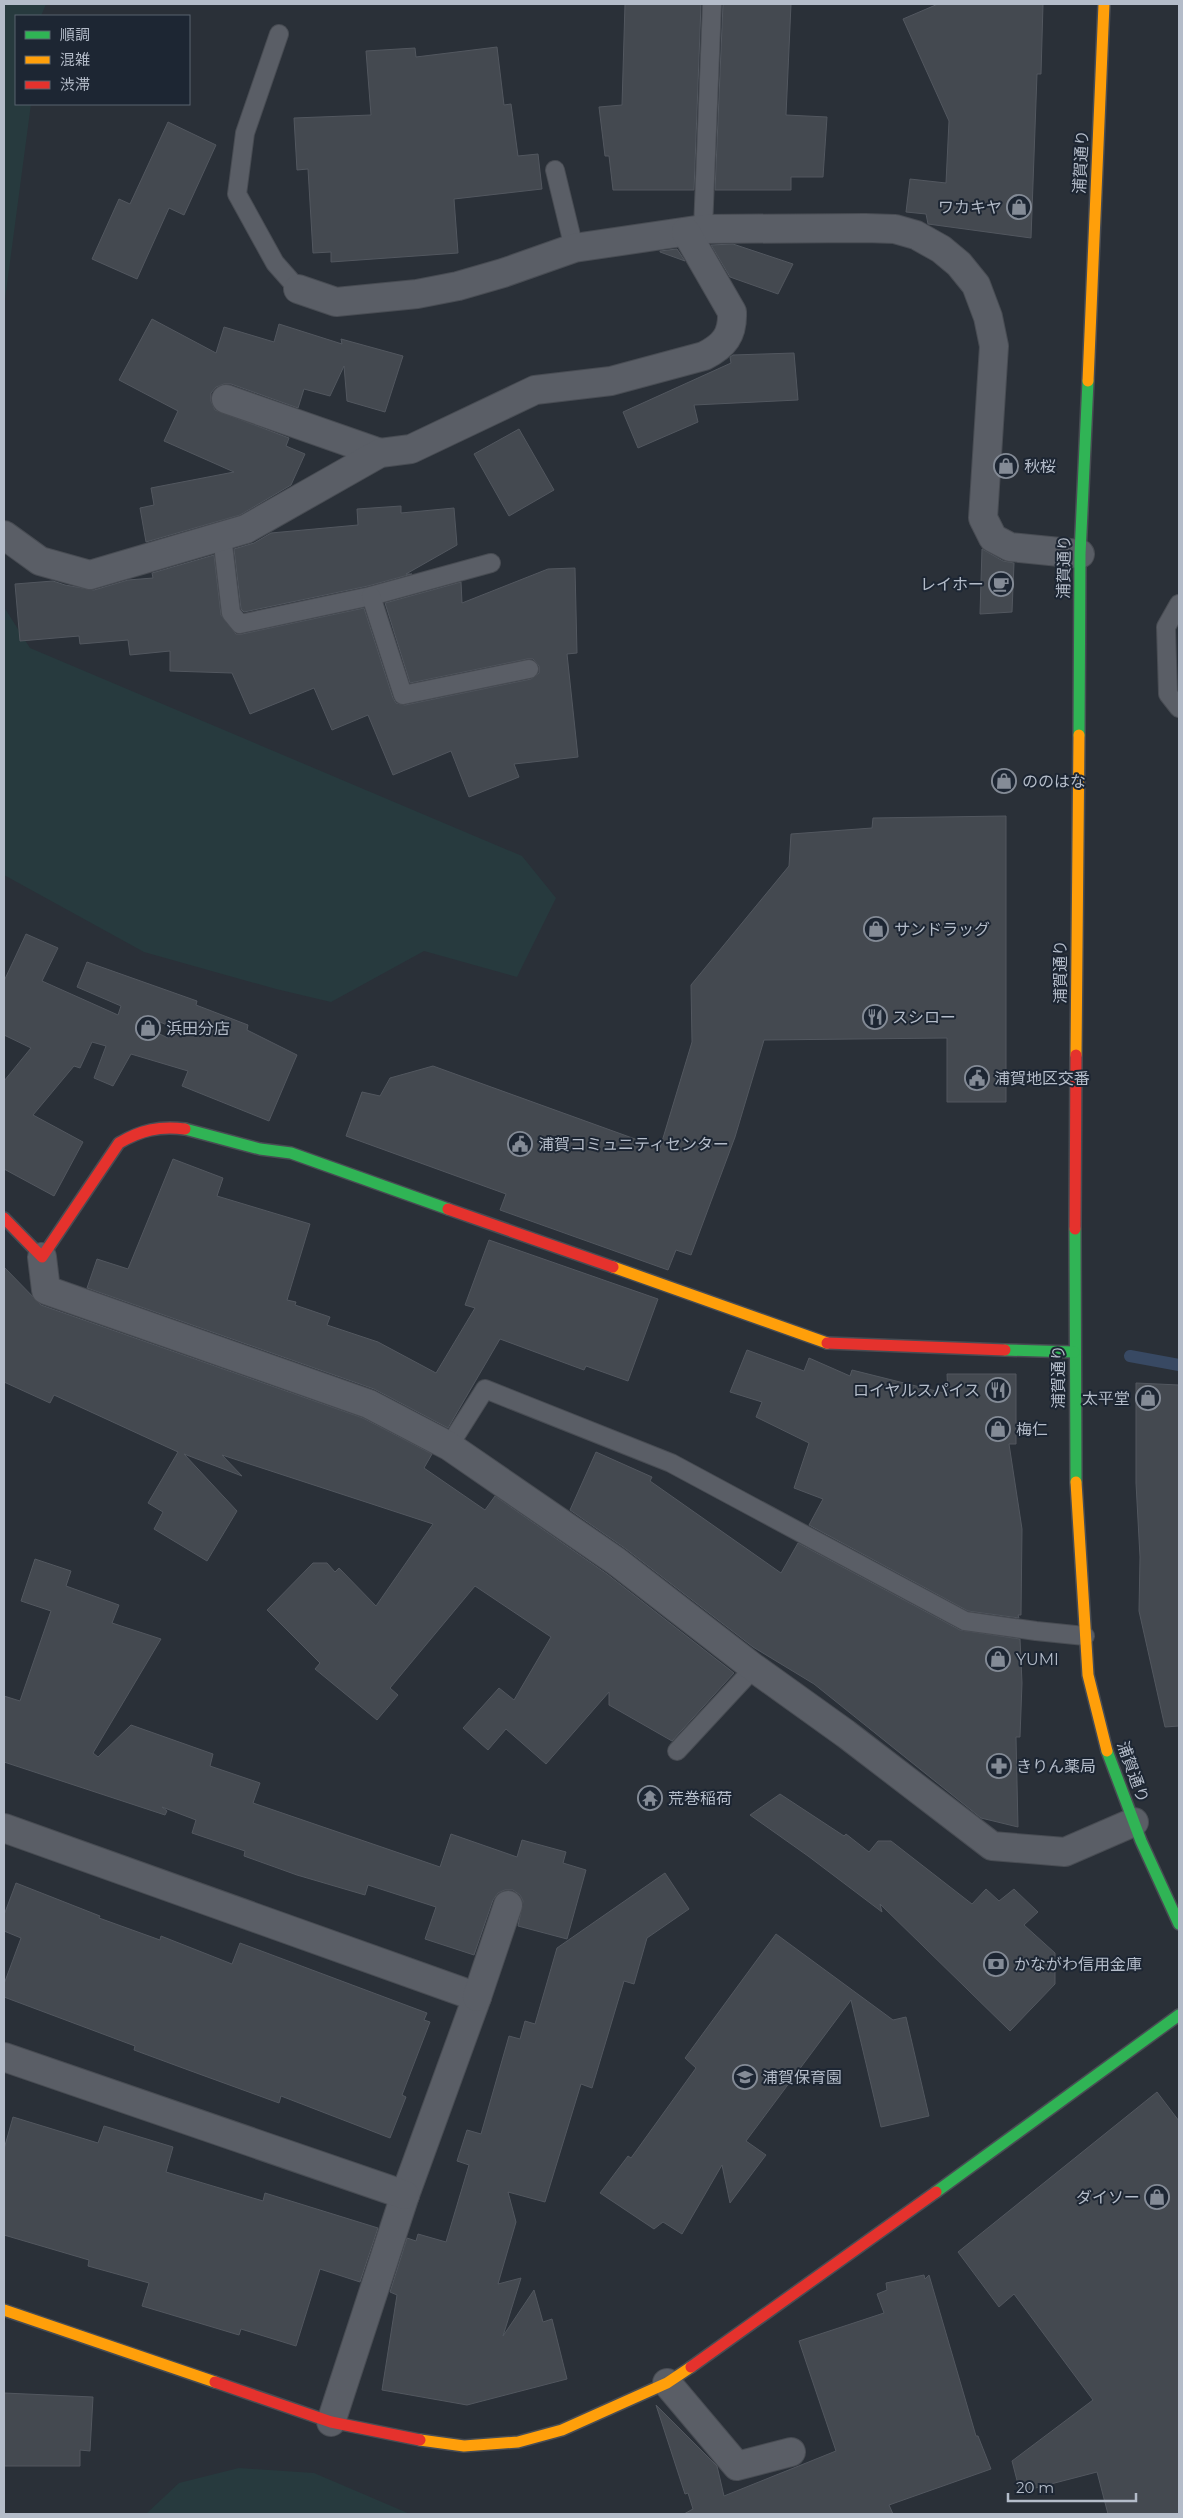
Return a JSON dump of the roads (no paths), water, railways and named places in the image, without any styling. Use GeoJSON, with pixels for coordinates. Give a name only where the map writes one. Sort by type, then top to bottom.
{"type":"FeatureCollection","features":[{"type":"Feature","properties":{"kind":"street","name":"浦賀通り"},"geometry":{"type":"LineString","coordinates":[[1104,4],[1080,554],[1074,1352],[1079,1576],[1091,1694],[1108,1754],[1134,1822],[1179,1924]]}},
{"type":"Feature","properties":{"kind":"street"},"geometry":{"type":"LineString","coordinates":[[298,289],[336,302],[417,294],[458,286],[503,273],[574,248],[695,231],[895,229],[916,235],[941,249],[959,264],[976,285],[988,317],[994,346],[983,518],[993,538],[1010,547],[1080,554]]}},
{"type":"Feature","properties":{"kind":"street"},"geometry":{"type":"LineString","coordinates":[[4,535],[40,560],[90,576],[246,529],[380,453],[411,449],[535,390],[612,381],[704,356],[718,348],[728,338],[732,326],[732,312],[695,231]]}},
{"type":"Feature","properties":{"kind":"street"},"geometry":{"type":"LineString","coordinates":[[226,399],[380,453]]}},
{"type":"Feature","properties":{"kind":"street"},"geometry":{"type":"LineString","coordinates":[[42,1257],[119,1143],[133,1132],[168,1126],[200,1132],[257,1148],[291,1154],[831,1344],[1074,1352]]}},
{"type":"Feature","properties":{"kind":"street"},"geometry":{"type":"LineString","coordinates":[[4,1218],[42,1257],[46,1290],[369,1404],[449,1446],[616,1560],[754,1668],[846,1734],[992,1846],[1065,1852],[1134,1822]]}},
{"type":"Feature","properties":{"kind":"street"},"geometry":{"type":"LineString","coordinates":[[4,1828],[477,1997]]}},
{"type":"Feature","properties":{"kind":"street"},"geometry":{"type":"LineString","coordinates":[[331,2422],[405,2195],[477,1997],[508,1905]]}},
{"type":"Feature","properties":{"kind":"street"},"geometry":{"type":"LineString","coordinates":[[4,2310],[331,2422],[397,2437],[464,2446],[518,2442],[562,2430],[667,2383],[821,2276],[1179,2015]]}},
{"type":"Feature","properties":{"kind":"street"},"geometry":{"type":"LineString","coordinates":[[4,2057],[405,2195]]}},
{"type":"Feature","properties":{"kind":"street"},"geometry":{"type":"LineString","coordinates":[[667,2383],[736,2466],[791,2452]]}},
{"type":"Feature","properties":{"kind":"lane"},"geometry":{"type":"LineString","coordinates":[[695,231],[712,4]]}},
{"type":"Feature","properties":{"kind":"lane"},"geometry":{"type":"LineString","coordinates":[[279,34],[245,133],[237,194],[275,263],[298,289]]}},
{"type":"Feature","properties":{"kind":"lane"},"geometry":{"type":"LineString","coordinates":[[555,170],[574,248]]}},
{"type":"Feature","properties":{"kind":"lane"},"geometry":{"type":"LineString","coordinates":[[222,536],[231,613],[240,624],[371,596],[491,563]]}},
{"type":"Feature","properties":{"kind":"lane"},"geometry":{"type":"LineString","coordinates":[[371,596],[403,695],[529,669]]}},
{"type":"Feature","properties":{"kind":"lane"},"geometry":{"type":"LineString","coordinates":[[1179,604],[1166,626],[1168,694],[1179,708]]}},
{"type":"Feature","properties":{"kind":"lane"},"geometry":{"type":"LineString","coordinates":[[449,1446],[485,1389],[671,1463],[965,1621],[1036,1632],[1085,1636]]}},
{"type":"Feature","properties":{"kind":"lane"},"geometry":{"type":"LineString","coordinates":[[677,1751],[754,1668]]}},
{"type":"Feature","properties":{"kind":"waterway"},"geometry":{"type":"LineString","coordinates":[[1130,1356],[1179,1365]]}},
{"type":"Feature","properties":{"kind":"place","name":"ワカキヤ"},"geometry":{"type":"Point","coordinates":[1019,207]}},
{"type":"Feature","properties":{"kind":"place","name":"秋桜"},"geometry":{"type":"Point","coordinates":[1006,466]}},
{"type":"Feature","properties":{"kind":"place","name":"レイホー"},"geometry":{"type":"Point","coordinates":[1001,584]}},
{"type":"Feature","properties":{"kind":"place","name":"ののはな"},"geometry":{"type":"Point","coordinates":[1004,781]}},
{"type":"Feature","properties":{"kind":"place","name":"サンドラッグ"},"geometry":{"type":"Point","coordinates":[876,929]}},
{"type":"Feature","properties":{"kind":"place","name":"スシロー"},"geometry":{"type":"Point","coordinates":[875,1017]}},
{"type":"Feature","properties":{"kind":"place","name":"浜田分店"},"geometry":{"type":"Point","coordinates":[148,1028]}},
{"type":"Feature","properties":{"kind":"place","name":"浦賀地区交番"},"geometry":{"type":"Point","coordinates":[977,1078]}},
{"type":"Feature","properties":{"kind":"place","name":"浦賀コミュニティセンター"},"geometry":{"type":"Point","coordinates":[520,1144]}},
{"type":"Feature","properties":{"kind":"place","name":"ロイヤルスパイス"},"geometry":{"type":"Point","coordinates":[998,1390]}},
{"type":"Feature","properties":{"kind":"place","name":"太平堂"},"geometry":{"type":"Point","coordinates":[1148,1398]}},
{"type":"Feature","properties":{"kind":"place","name":"梅仁"},"geometry":{"type":"Point","coordinates":[998,1429]}},
{"type":"Feature","properties":{"kind":"place","name":"YUMI"},"geometry":{"type":"Point","coordinates":[998,1659]}},
{"type":"Feature","properties":{"kind":"place","name":"きりん薬局"},"geometry":{"type":"Point","coordinates":[999,1766]}},
{"type":"Feature","properties":{"kind":"place","name":"荒巻稲荷"},"geometry":{"type":"Point","coordinates":[650,1798]}},
{"type":"Feature","properties":{"kind":"place","name":"かながわ信用金庫"},"geometry":{"type":"Point","coordinates":[996,1964]}},
{"type":"Feature","properties":{"kind":"place","name":"浦賀保育園"},"geometry":{"type":"Point","coordinates":[745,2077]}},
{"type":"Feature","properties":{"kind":"place","name":"ダイソー"},"geometry":{"type":"Point","coordinates":[1157,2197]}}]}
